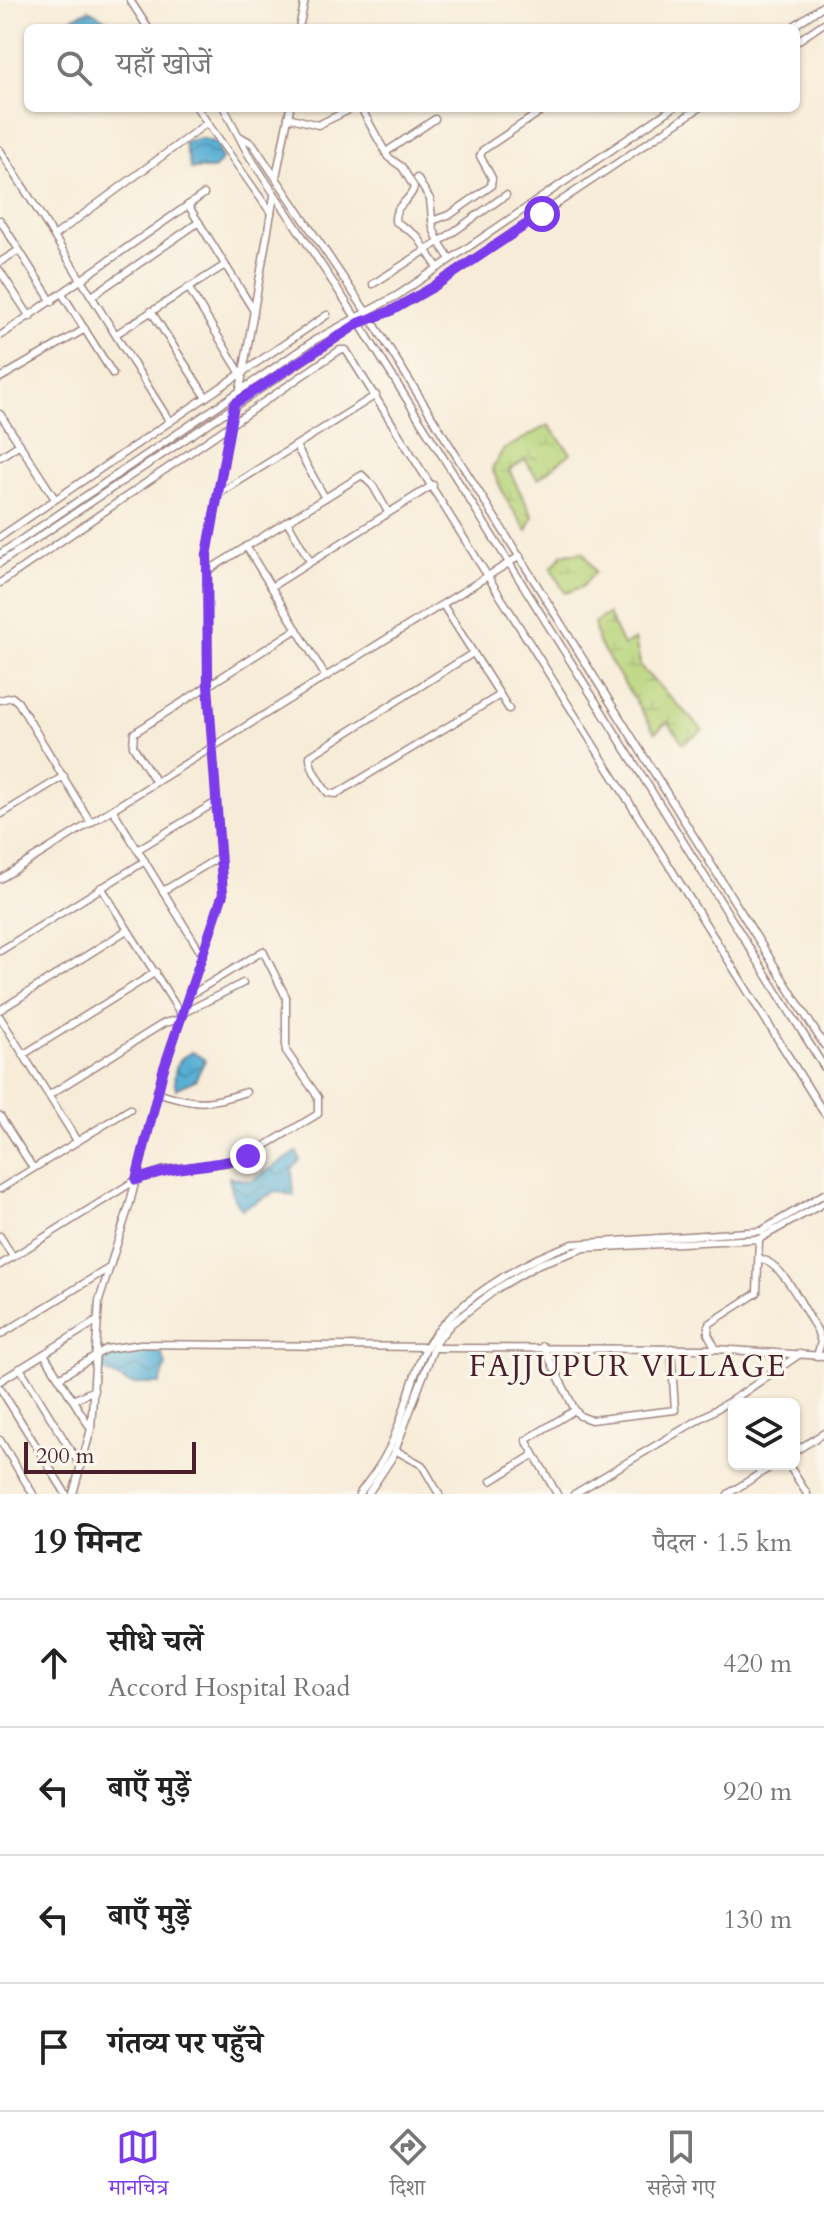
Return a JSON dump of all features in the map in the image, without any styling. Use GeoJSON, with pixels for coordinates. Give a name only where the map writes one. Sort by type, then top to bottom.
{"type":"FeatureCollection","features":[{"type":"Feature","properties":{"kind":"street"},"geometry":{"type":"LineString","coordinates":[[130,0],[145,24]]}},
{"type":"Feature","properties":{"kind":"street"},"geometry":{"type":"LineString","coordinates":[[300,24],[305,0]]}},
{"type":"Feature","properties":{"kind":"street"},"geometry":{"type":"LineString","coordinates":[[797,24],[824,5]]}},
{"type":"Feature","properties":{"kind":"street"},"geometry":{"type":"LineString","coordinates":[[800,39],[824,23]]}},
{"type":"Feature","properties":{"kind":"street"},"geometry":{"type":"LineString","coordinates":[[200,112],[271,213]]}},
{"type":"Feature","properties":{"kind":"street"},"geometry":{"type":"LineString","coordinates":[[226,112],[274,196],[357,320],[824,1067]]}},
{"type":"Feature","properties":{"kind":"street"},"geometry":{"type":"LineString","coordinates":[[276,177],[289,112]]}},
{"type":"Feature","properties":{"kind":"street"},"geometry":{"type":"LineString","coordinates":[[288,117],[318,125],[345,112]]}},
{"type":"Feature","properties":{"kind":"street"},"geometry":{"type":"LineString","coordinates":[[363,112],[386,152],[402,167],[414,187],[411,196],[398,207],[395,221],[417,236],[438,268]]}},
{"type":"Feature","properties":{"kind":"street"},"geometry":{"type":"LineString","coordinates":[[432,221],[451,214],[491,186],[492,178],[480,156],[483,150],[540,112]]}},
{"type":"Feature","properties":{"kind":"street"},"geometry":{"type":"LineString","coordinates":[[0,563],[357,320],[365,311],[381,306],[667,112]]}},
{"type":"Feature","properties":{"kind":"street"},"geometry":{"type":"LineString","coordinates":[[0,554],[240,390],[357,320],[371,319],[433,287],[693,112]]}},
{"type":"Feature","properties":{"kind":"street"},"geometry":{"type":"LineString","coordinates":[[386,152],[435,119]]}},
{"type":"Feature","properties":{"kind":"street"},"geometry":{"type":"LineString","coordinates":[[54,236],[207,123]]}},
{"type":"Feature","properties":{"kind":"street"},"geometry":{"type":"LineString","coordinates":[[240,136],[253,144],[371,319],[824,1045]]}},
{"type":"Feature","properties":{"kind":"street"},"geometry":{"type":"LineString","coordinates":[[0,150],[170,422]]}},
{"type":"Feature","properties":{"kind":"street"},"geometry":{"type":"LineString","coordinates":[[417,178],[432,205],[432,221],[439,242],[450,259]]}},
{"type":"Feature","properties":{"kind":"street"},"geometry":{"type":"LineString","coordinates":[[0,322],[3,334],[204,194]]}},
{"type":"Feature","properties":{"kind":"street"},"geometry":{"type":"LineString","coordinates":[[373,284],[506,195]]}},
{"type":"Feature","properties":{"kind":"street"},"geometry":{"type":"LineString","coordinates":[[240,390],[274,196]]}},
{"type":"Feature","properties":{"kind":"street"},"geometry":{"type":"LineString","coordinates":[[188,205],[254,311]]}},
{"type":"Feature","properties":{"kind":"street"},"geometry":{"type":"LineString","coordinates":[[0,220],[52,302]]}},
{"type":"Feature","properties":{"kind":"street"},"geometry":{"type":"LineString","coordinates":[[92,296],[199,222]]}},
{"type":"Feature","properties":{"kind":"street"},"geometry":{"type":"LineString","coordinates":[[0,262],[19,250]]}},
{"type":"Feature","properties":{"kind":"street"},"geometry":{"type":"LineString","coordinates":[[116,334],[225,265]]}},
{"type":"Feature","properties":{"kind":"street"},"geometry":{"type":"LineString","coordinates":[[0,271],[30,317]]}},
{"type":"Feature","properties":{"kind":"street"},"geometry":{"type":"LineString","coordinates":[[188,287],[242,374]]}},
{"type":"Feature","properties":{"kind":"street"},"geometry":{"type":"LineString","coordinates":[[63,295],[113,374]]}},
{"type":"Feature","properties":{"kind":"street"},"geometry":{"type":"LineString","coordinates":[[151,311],[206,397]]}},
{"type":"Feature","properties":{"kind":"street"},"geometry":{"type":"LineString","coordinates":[[0,537],[327,315]]}},
{"type":"Feature","properties":{"kind":"street"},"geometry":{"type":"LineString","coordinates":[[0,378],[85,329]]}},
{"type":"Feature","properties":{"kind":"street"},"geometry":{"type":"LineString","coordinates":[[0,583],[343,349],[433,485],[824,1113]]}},
{"type":"Feature","properties":{"kind":"street"},"geometry":{"type":"LineString","coordinates":[[216,496],[376,395]]}},
{"type":"Feature","properties":{"kind":"street"},"geometry":{"type":"LineString","coordinates":[[73,1494],[91,1429],[95,1322],[136,1180],[157,1092],[223,894],[211,747],[207,571],[216,496],[234,404]]}},
{"type":"Feature","properties":{"kind":"street"},"geometry":{"type":"LineString","coordinates":[[0,414],[55,499]]}},
{"type":"Feature","properties":{"kind":"street"},"geometry":{"type":"LineString","coordinates":[[0,457],[20,444]]}},
{"type":"Feature","properties":{"kind":"street"},"geometry":{"type":"LineString","coordinates":[[296,446],[325,498]]}},
{"type":"Feature","properties":{"kind":"street"},"geometry":{"type":"LineString","coordinates":[[207,571],[362,475],[373,486],[388,512]]}},
{"type":"Feature","properties":{"kind":"street"},"geometry":{"type":"LineString","coordinates":[[271,587],[433,485]]}},
{"type":"Feature","properties":{"kind":"street"},"geometry":{"type":"LineString","coordinates":[[287,521],[310,561]]}},
{"type":"Feature","properties":{"kind":"street"},"geometry":{"type":"LineString","coordinates":[[246,546],[326,677]]}},
{"type":"Feature","properties":{"kind":"street"},"geometry":{"type":"LineString","coordinates":[[0,879],[520,556]]}},
{"type":"Feature","properties":{"kind":"street"},"geometry":{"type":"LineString","coordinates":[[443,605],[509,709]]}},
{"type":"Feature","properties":{"kind":"street"},"geometry":{"type":"LineString","coordinates":[[156,782],[132,737],[297,629]]}},
{"type":"Feature","properties":{"kind":"street"},"geometry":{"type":"LineString","coordinates":[[473,653],[310,756],[309,762],[321,784],[328,793],[336,794],[500,695]]}},
{"type":"Feature","properties":{"kind":"street"},"geometry":{"type":"LineString","coordinates":[[0,700],[12,697],[18,702],[91,823]]}},
{"type":"Feature","properties":{"kind":"street"},"geometry":{"type":"LineString","coordinates":[[0,815],[64,776]]}},
{"type":"Feature","properties":{"kind":"street"},"geometry":{"type":"LineString","coordinates":[[137,850],[216,802]]}},
{"type":"Feature","properties":{"kind":"street"},"geometry":{"type":"LineString","coordinates":[[113,810],[203,956]]}},
{"type":"Feature","properties":{"kind":"street"},"geometry":{"type":"LineString","coordinates":[[163,891],[221,856]]}},
{"type":"Feature","properties":{"kind":"street"},"geometry":{"type":"LineString","coordinates":[[0,951],[145,861]]}},
{"type":"Feature","properties":{"kind":"street"},"geometry":{"type":"LineString","coordinates":[[101,887],[182,1016]]}},
{"type":"Feature","properties":{"kind":"street"},"geometry":{"type":"LineString","coordinates":[[0,1010],[127,930]]}},
{"type":"Feature","properties":{"kind":"street"},"geometry":{"type":"LineString","coordinates":[[0,1265],[136,1180],[165,1170],[230,1162],[248,1156],[320,1110],[318,1097],[286,1051],[286,997],[263,951],[191,995]]}},
{"type":"Feature","properties":{"kind":"street"},"geometry":{"type":"LineString","coordinates":[[24,1054],[156,972]]}},
{"type":"Feature","properties":{"kind":"street"},"geometry":{"type":"LineString","coordinates":[[49,1095],[164,1023],[243,983]]}},
{"type":"Feature","properties":{"kind":"street"},"geometry":{"type":"LineString","coordinates":[[0,1017],[77,1141]]}},
{"type":"Feature","properties":{"kind":"street"},"geometry":{"type":"LineString","coordinates":[[157,1092],[189,1103],[205,1104],[246,1092]]}},
{"type":"Feature","properties":{"kind":"street"},"geometry":{"type":"LineString","coordinates":[[0,1189],[130,1109]]}},
{"type":"Feature","properties":{"kind":"street"},"geometry":{"type":"LineString","coordinates":[[0,1116],[33,1168]]}},
{"type":"Feature","properties":{"kind":"street"},"geometry":{"type":"LineString","coordinates":[[359,1494],[393,1441],[430,1348],[442,1326],[464,1306],[521,1267],[559,1248],[592,1242],[761,1231],[824,1194]]}},
{"type":"Feature","properties":{"kind":"street"},"geometry":{"type":"LineString","coordinates":[[368,1494],[395,1450],[430,1348],[451,1324],[521,1274],[557,1256],[609,1246],[759,1239],[824,1203]]}},
{"type":"Feature","properties":{"kind":"street"},"geometry":{"type":"LineString","coordinates":[[0,1236],[13,1257]]}},
{"type":"Feature","properties":{"kind":"street"},"geometry":{"type":"LineString","coordinates":[[716,1349],[707,1326],[757,1293],[759,1239]]}},
{"type":"Feature","properties":{"kind":"street"},"geometry":{"type":"LineString","coordinates":[[59,1378],[96,1354],[121,1345],[161,1343],[671,1348],[820,1356],[821,1342],[817,1330],[779,1270],[769,1261],[759,1258]]}},
{"type":"Feature","properties":{"kind":"street"},"geometry":{"type":"LineString","coordinates":[[0,1335],[109,1268]]}},
{"type":"Feature","properties":{"kind":"street"},"geometry":{"type":"LineString","coordinates":[[0,1381],[95,1322]]}},
{"type":"Feature","properties":{"kind":"street"},"geometry":{"type":"LineString","coordinates":[[543,1346],[575,1410],[580,1416],[591,1420],[672,1412],[676,1404],[671,1348]]}},
{"type":"Feature","properties":{"kind":"street"},"geometry":{"type":"LineString","coordinates":[[44,1354],[91,1429]]}},
{"type":"Feature","properties":{"kind":"street"},"geometry":{"type":"LineString","coordinates":[[574,1494],[740,1395],[800,1354]]}},
{"type":"Feature","properties":{"kind":"street"},"geometry":{"type":"LineString","coordinates":[[20,1368],[81,1467]]}},
{"type":"Feature","properties":{"kind":"street"},"geometry":{"type":"LineString","coordinates":[[0,1388],[66,1494]]}},
{"type":"Feature","properties":{"kind":"street"},"geometry":{"type":"LineString","coordinates":[[73,1400],[94,1390]]}},
{"type":"Feature","properties":{"kind":"street"},"geometry":{"type":"LineString","coordinates":[[557,1494],[526,1440],[575,1410]]}},
{"type":"Feature","properties":{"kind":"street"},"geometry":{"type":"LineString","coordinates":[[800,1448],[824,1433]]}},
{"type":"Feature","properties":{"kind":"street"},"geometry":{"type":"LineString","coordinates":[[0,1440],[33,1494]]}},
{"type":"Feature","properties":{"kind":"street"},"geometry":{"type":"LineString","coordinates":[[395,1450],[422,1465],[439,1494]]}},
{"type":"Feature","properties":{"kind":"street"},"geometry":{"type":"LineString","coordinates":[[491,1481],[533,1455]]}},
{"type":"Feature","properties":{"kind":"street"},"geometry":{"type":"LineString","coordinates":[[728,1494],[766,1470]]}},
{"type":"Feature","properties":{"kind":"street"},"geometry":{"type":"LineString","coordinates":[[792,1470],[807,1494]]}},
{"type":"Feature","properties":{"kind":"green space"},"geometry":{"type":"Polygon","coordinates":[[[548,425],[571,453],[538,479],[525,460],[509,470],[533,517],[527,531],[507,501],[492,469],[503,450],[548,425]]]}},
{"type":"Feature","properties":{"kind":"green space"},"geometry":{"type":"Polygon","coordinates":[[[584,552],[595,572],[582,587],[565,593],[551,568],[563,554],[584,552]]]}},
{"type":"Feature","properties":{"kind":"green space"},"geometry":{"type":"Polygon","coordinates":[[[608,614],[623,646],[635,639],[641,668],[703,730],[683,743],[668,722],[655,732],[598,642],[594,623],[608,614]]]}},
{"type":"Feature","properties":{"kind":"water"},"geometry":{"type":"Polygon","coordinates":[[[89,10],[113,24],[74,24],[72,18],[89,10]]]}},
{"type":"Feature","properties":{"kind":"water"},"geometry":{"type":"Polygon","coordinates":[[[201,138],[217,143],[222,159],[214,169],[191,169],[184,142],[201,138]]]}},
{"type":"Feature","properties":{"kind":"water"},"geometry":{"type":"Polygon","coordinates":[[[193,1052],[205,1060],[195,1080],[176,1089],[177,1066],[187,1054],[193,1052]]]}},
{"type":"Feature","properties":{"kind":"water"},"geometry":{"type":"Polygon","coordinates":[[[297,1152],[300,1160],[292,1169],[294,1196],[277,1191],[242,1209],[234,1199],[229,1177],[251,1181],[297,1152]]]}},
{"type":"Feature","properties":{"kind":"water"},"geometry":{"type":"Polygon","coordinates":[[[160,1350],[166,1365],[160,1384],[130,1384],[98,1368],[100,1355],[160,1350]]]}},
{"type":"Feature","properties":{"kind":"district","name":"FAJJUPUR VILLAGE"},"geometry":{"type":"Point","coordinates":[628,1366]}},
{"type":"Feature","properties":{"kind":"route"},"geometry":{"type":"LineString","coordinates":[[248,1156],[230,1162],[165,1170],[136,1180],[163,1071],[223,894],[208,686],[207,555],[234,404],[359,323],[391,311],[433,287],[542,214]]}}]}
